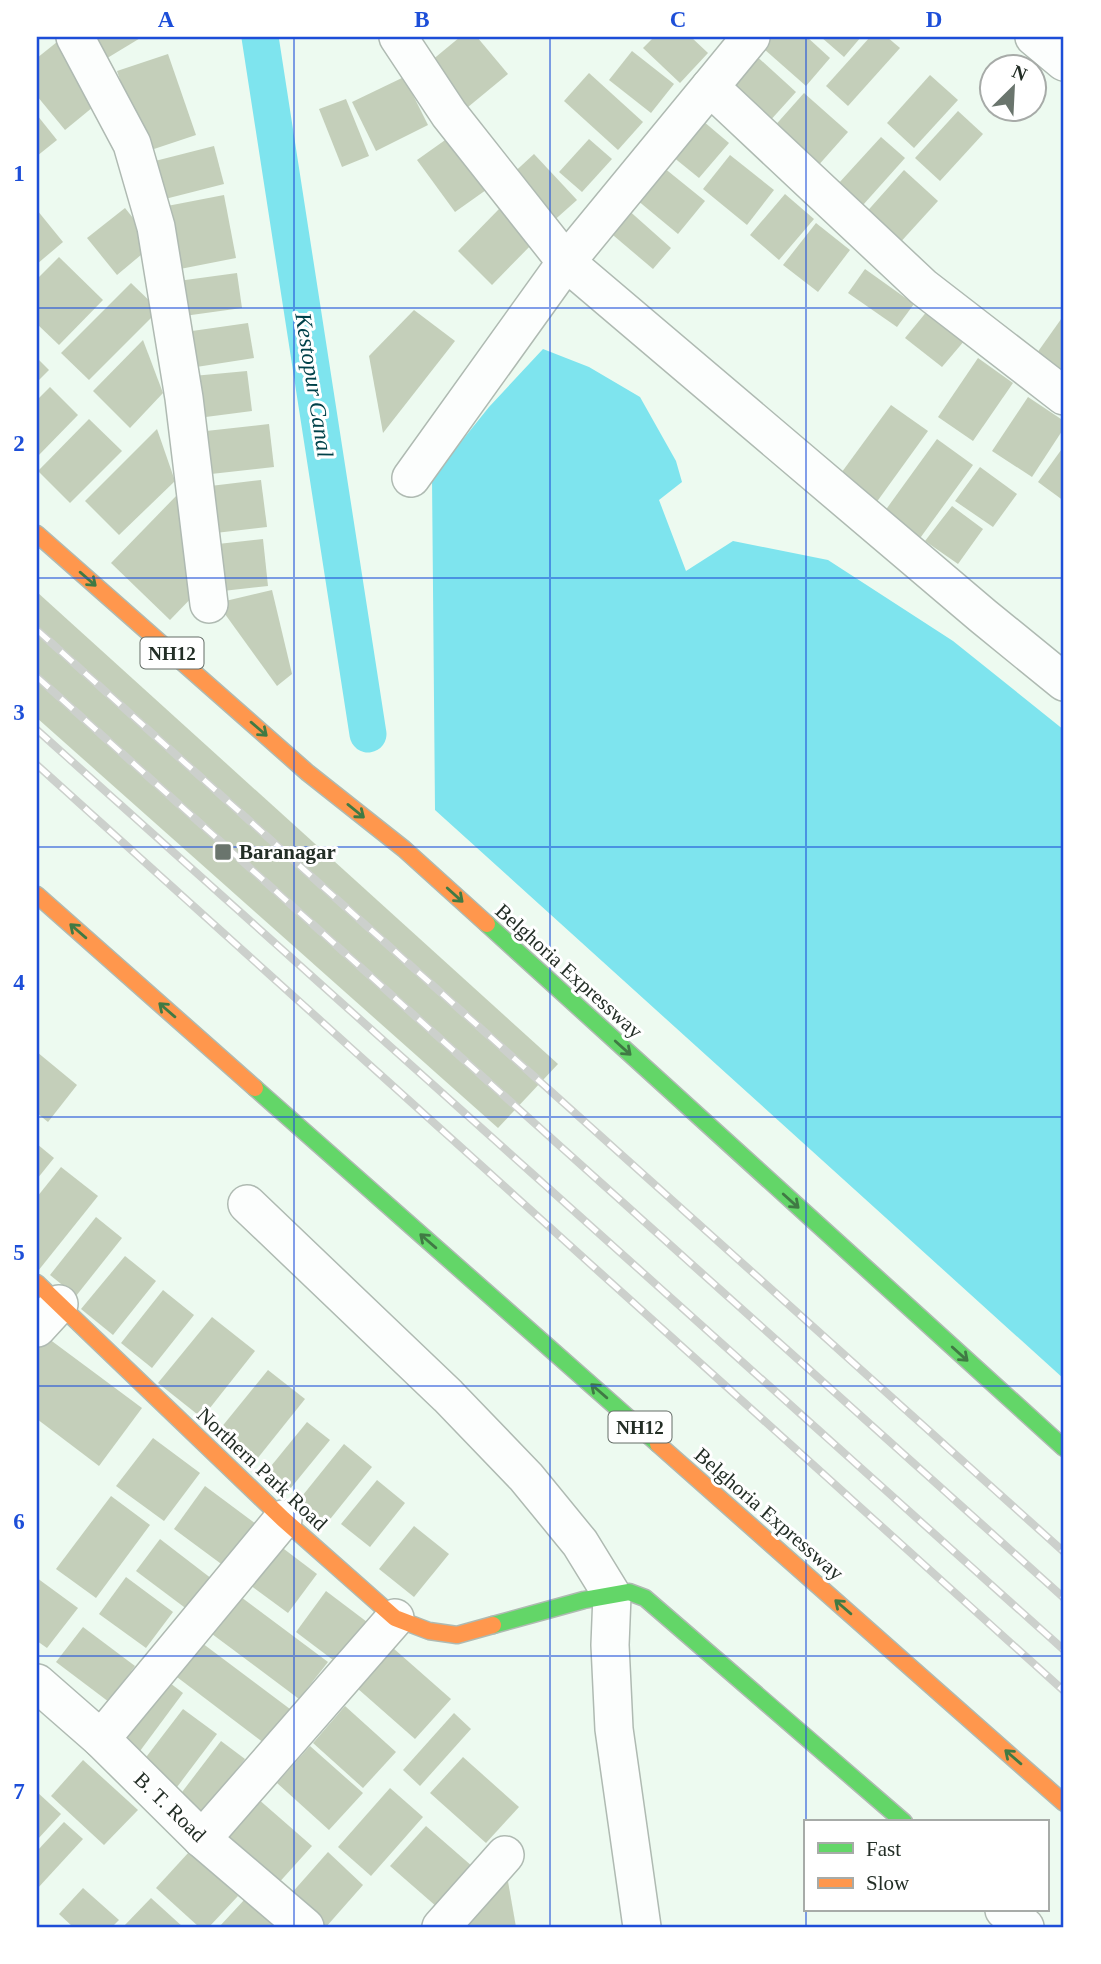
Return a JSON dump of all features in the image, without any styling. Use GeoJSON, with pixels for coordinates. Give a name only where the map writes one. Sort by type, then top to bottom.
{"type":"FeatureCollection","features":[{"type":"Feature","properties":{"kind":"main road","name":"Belghoria Expressway"},"geometry":{"type":"LineString","coordinates":[[37,534],[308,773],[404,849],[1064,1448]]}},
{"type":"Feature","properties":{"kind":"main road","name":"Belghoria Expressway"},"geometry":{"type":"LineString","coordinates":[[37,895],[1064,1803]]}},
{"type":"Feature","properties":{"kind":"main road","name":"Northern Park Road"},"geometry":{"type":"LineString","coordinates":[[44,1305],[395,1618],[429,1631],[457,1635],[598,1598]]}},
{"type":"Feature","properties":{"kind":"main road"},"geometry":{"type":"LineString","coordinates":[[598,1598],[629,1592],[645,1598],[902,1820]]}},
{"type":"Feature","properties":{"kind":"street"},"geometry":{"type":"LineString","coordinates":[[75,37],[132,144],[156,228],[184,398],[209,604]]}},
{"type":"Feature","properties":{"kind":"street"},"geometry":{"type":"LineString","coordinates":[[398,37],[449,114],[566,262],[1064,682]]}},
{"type":"Feature","properties":{"kind":"street"},"geometry":{"type":"LineString","coordinates":[[1034,37],[1064,62]]}},
{"type":"Feature","properties":{"kind":"street"},"geometry":{"type":"LineString","coordinates":[[411,478],[566,262],[710,87],[744,39]]}},
{"type":"Feature","properties":{"kind":"street"},"geometry":{"type":"LineString","coordinates":[[710,87],[923,287],[1064,396]]}},
{"type":"Feature","properties":{"kind":"street"},"geometry":{"type":"LineString","coordinates":[[247,1204],[448,1396],[526,1477],[580,1543],[610,1645],[614,1729],[642,1927]]}},
{"type":"Feature","properties":{"kind":"street"},"geometry":{"type":"LineString","coordinates":[[101,1739],[283,1519]]}},
{"type":"Feature","properties":{"kind":"street"},"geometry":{"type":"LineString","coordinates":[[202,1839],[395,1618]]}},
{"type":"Feature","properties":{"kind":"street","name":"B. T. Road"},"geometry":{"type":"LineString","coordinates":[[37,1683],[101,1739],[202,1839],[305,1927]]}},
{"type":"Feature","properties":{"kind":"street"},"geometry":{"type":"LineString","coordinates":[[441,1927],[505,1855]]}},
{"type":"Feature","properties":{"kind":"street"},"geometry":{"type":"LineString","coordinates":[[1006,1912],[1025,1927]]}},
{"type":"Feature","properties":{"kind":"water"},"geometry":{"type":"Polygon","coordinates":[[[543,349],[589,367],[640,397],[676,461],[682,482],[659,500],[686,571],[733,541],[828,560],[953,641],[1064,730],[1064,1379],[435,810],[432,478],[489,407],[543,349]]]}},
{"type":"Feature","properties":{"kind":"building"},"geometry":{"type":"Polygon","coordinates":[[[90,37],[142,37],[104,60],[90,37]]]}},
{"type":"Feature","properties":{"kind":"building"},"geometry":{"type":"Polygon","coordinates":[[[460,37],[477,37],[508,74],[468,107],[431,61],[460,37]]]}},
{"type":"Feature","properties":{"kind":"building"},"geometry":{"type":"Polygon","coordinates":[[[654,37],[691,37],[708,53],[680,83],[643,48],[654,37]]]}},
{"type":"Feature","properties":{"kind":"building"},"geometry":{"type":"Polygon","coordinates":[[[758,37],[807,37],[830,58],[806,86],[755,41],[758,37]]]}},
{"type":"Feature","properties":{"kind":"building"},"geometry":{"type":"Polygon","coordinates":[[[821,37],[861,37],[844,57],[821,37]]]}},
{"type":"Feature","properties":{"kind":"building"},"geometry":{"type":"Polygon","coordinates":[[[870,37],[887,37],[900,48],[848,106],[826,86],[870,37]]]}},
{"type":"Feature","properties":{"kind":"building"},"geometry":{"type":"Polygon","coordinates":[[[57,42],[104,98],[65,130],[37,96],[37,58],[57,42]]]}},
{"type":"Feature","properties":{"kind":"building"},"geometry":{"type":"Polygon","coordinates":[[[632,51],[674,84],[651,113],[609,80],[632,51]]]}},
{"type":"Feature","properties":{"kind":"building"},"geometry":{"type":"Polygon","coordinates":[[[752,52],[796,92],[768,123],[724,84],[752,52]]]}},
{"type":"Feature","properties":{"kind":"building"},"geometry":{"type":"Polygon","coordinates":[[[168,54],[196,135],[145,152],[117,71],[168,54]]]}},
{"type":"Feature","properties":{"kind":"building"},"geometry":{"type":"Polygon","coordinates":[[[589,73],[643,122],[618,150],[564,101],[589,73]]]}},
{"type":"Feature","properties":{"kind":"building"},"geometry":{"type":"Polygon","coordinates":[[[930,75],[958,100],[914,148],[887,123],[930,75]]]}},
{"type":"Feature","properties":{"kind":"building"},"geometry":{"type":"Polygon","coordinates":[[[404,77],[428,125],[376,151],[352,102],[404,77]]]}},
{"type":"Feature","properties":{"kind":"building"},"geometry":{"type":"Polygon","coordinates":[[[804,93],[848,132],[816,168],[772,129],[804,93]]]}},
{"type":"Feature","properties":{"kind":"building"},"geometry":{"type":"Polygon","coordinates":[[[346,99],[369,156],[342,167],[319,109],[346,99]]]}},
{"type":"Feature","properties":{"kind":"building"},"geometry":{"type":"Polygon","coordinates":[[[958,111],[983,134],[940,181],[915,158],[958,111]]]}},
{"type":"Feature","properties":{"kind":"building"},"geometry":{"type":"Polygon","coordinates":[[[37,115],[57,140],[37,156],[37,115]]]}},
{"type":"Feature","properties":{"kind":"building"},"geometry":{"type":"Polygon","coordinates":[[[697,116],[729,143],[699,178],[667,152],[697,116]]]}},
{"type":"Feature","properties":{"kind":"building"},"geometry":{"type":"Polygon","coordinates":[[[881,137],[905,158],[863,205],[838,184],[881,137]]]}},
{"type":"Feature","properties":{"kind":"building"},"geometry":{"type":"Polygon","coordinates":[[[448,138],[486,190],[455,212],[417,160],[448,138]]]}},
{"type":"Feature","properties":{"kind":"building"},"geometry":{"type":"Polygon","coordinates":[[[589,139],[612,159],[582,192],[559,172],[589,139]]]}},
{"type":"Feature","properties":{"kind":"building"},"geometry":{"type":"Polygon","coordinates":[[[214,146],[224,184],[165,199],[155,161],[214,146]]]}},
{"type":"Feature","properties":{"kind":"building"},"geometry":{"type":"Polygon","coordinates":[[[534,154],[577,200],[550,224],[508,178],[534,154]]]}},
{"type":"Feature","properties":{"kind":"building"},"geometry":{"type":"Polygon","coordinates":[[[730,155],[774,190],[747,225],[703,189],[730,155]]]}},
{"type":"Feature","properties":{"kind":"building"},"geometry":{"type":"Polygon","coordinates":[[[658,163],[705,201],[678,234],[631,195],[658,163]]]}},
{"type":"Feature","properties":{"kind":"building"},"geometry":{"type":"Polygon","coordinates":[[[904,170],[938,201],[897,246],[863,216],[904,170]]]}},
{"type":"Feature","properties":{"kind":"building"},"geometry":{"type":"Polygon","coordinates":[[[785,194],[814,219],[779,260],[750,235],[785,194]]]}},
{"type":"Feature","properties":{"kind":"building"},"geometry":{"type":"Polygon","coordinates":[[[224,195],[236,258],[175,270],[162,207],[224,195]]]}},
{"type":"Feature","properties":{"kind":"building"},"geometry":{"type":"Polygon","coordinates":[[[125,208],[154,244],[117,275],[87,238],[125,208]]]}},
{"type":"Feature","properties":{"kind":"building"},"geometry":{"type":"Polygon","coordinates":[[[626,208],[671,248],[653,269],[607,230],[626,208]]]}},
{"type":"Feature","properties":{"kind":"building"},"geometry":{"type":"Polygon","coordinates":[[[499,209],[534,242],[492,285],[458,251],[499,209]]]}},
{"type":"Feature","properties":{"kind":"building"},"geometry":{"type":"Polygon","coordinates":[[[37,210],[63,242],[37,264],[37,210]]]}},
{"type":"Feature","properties":{"kind":"building"},"geometry":{"type":"Polygon","coordinates":[[[816,223],[850,250],[818,292],[783,265],[816,223]]]}},
{"type":"Feature","properties":{"kind":"building"},"geometry":{"type":"Polygon","coordinates":[[[59,257],[103,300],[59,345],[37,324],[37,279],[59,257]]]}},
{"type":"Feature","properties":{"kind":"building"},"geometry":{"type":"Polygon","coordinates":[[[865,269],[914,304],[897,327],[848,293],[865,269]]]}},
{"type":"Feature","properties":{"kind":"building"},"geometry":{"type":"Polygon","coordinates":[[[237,273],[242,308],[184,316],[178,281],[237,273]]]}},
{"type":"Feature","properties":{"kind":"building"},"geometry":{"type":"Polygon","coordinates":[[[131,283],[159,310],[89,380],[61,353],[131,283]]]}},
{"type":"Feature","properties":{"kind":"building"},"geometry":{"type":"Polygon","coordinates":[[[414,310],[455,341],[383,433],[369,356],[414,310]]]}},
{"type":"Feature","properties":{"kind":"building"},"geometry":{"type":"Polygon","coordinates":[[[928,310],[965,340],[942,367],[905,338],[928,310]]]}},
{"type":"Feature","properties":{"kind":"building"},"geometry":{"type":"Polygon","coordinates":[[[1064,315],[1064,372],[1037,353],[1064,315]]]}},
{"type":"Feature","properties":{"kind":"building"},"geometry":{"type":"Polygon","coordinates":[[[248,323],[254,358],[190,368],[185,332],[248,323]]]}},
{"type":"Feature","properties":{"kind":"building"},"geometry":{"type":"Polygon","coordinates":[[[143,340],[163,393],[130,428],[93,391],[143,340]]]}},
{"type":"Feature","properties":{"kind":"building"},"geometry":{"type":"Polygon","coordinates":[[[37,358],[49,370],[37,382],[37,358]]]}},
{"type":"Feature","properties":{"kind":"building"},"geometry":{"type":"Polygon","coordinates":[[[978,358],[1013,383],[973,441],[938,417],[978,358]]]}},
{"type":"Feature","properties":{"kind":"building"},"geometry":{"type":"Polygon","coordinates":[[[247,371],[252,411],[198,418],[193,376],[247,371]]]}},
{"type":"Feature","properties":{"kind":"building"},"geometry":{"type":"Polygon","coordinates":[[[50,387],[78,415],[37,457],[37,400],[50,387]]]}},
{"type":"Feature","properties":{"kind":"building"},"geometry":{"type":"Polygon","coordinates":[[[1028,397],[1064,421],[1064,428],[1032,477],[992,451],[1028,397]]]}},
{"type":"Feature","properties":{"kind":"building"},"geometry":{"type":"Polygon","coordinates":[[[891,405],[928,431],[876,503],[839,476],[891,405]]]}},
{"type":"Feature","properties":{"kind":"building"},"geometry":{"type":"Polygon","coordinates":[[[89,419],[122,451],[70,503],[38,471],[89,419]]]}},
{"type":"Feature","properties":{"kind":"building"},"geometry":{"type":"Polygon","coordinates":[[[269,424],[274,467],[202,475],[197,432],[269,424]]]}},
{"type":"Feature","properties":{"kind":"building"},"geometry":{"type":"Polygon","coordinates":[[[157,429],[175,481],[119,535],[85,501],[157,429]]]}},
{"type":"Feature","properties":{"kind":"building"},"geometry":{"type":"Polygon","coordinates":[[[937,439],[973,465],[918,541],[882,515],[937,439]]]}},
{"type":"Feature","properties":{"kind":"building"},"geometry":{"type":"Polygon","coordinates":[[[1064,446],[1064,501],[1038,482],[1064,446]]]}},
{"type":"Feature","properties":{"kind":"building"},"geometry":{"type":"Polygon","coordinates":[[[980,467],[1017,494],[993,527],[955,501],[980,467]]]}},
{"type":"Feature","properties":{"kind":"building"},"geometry":{"type":"Polygon","coordinates":[[[261,480],[267,527],[207,534],[202,487],[261,480]]]}},
{"type":"Feature","properties":{"kind":"building"},"geometry":{"type":"Polygon","coordinates":[[[178,494],[198,591],[170,620],[111,563],[178,494]]]}},
{"type":"Feature","properties":{"kind":"building"},"geometry":{"type":"Polygon","coordinates":[[[952,506],[983,529],[958,564],[925,541],[952,506]]]}},
{"type":"Feature","properties":{"kind":"building"},"geometry":{"type":"Polygon","coordinates":[[[263,539],[268,586],[214,592],[209,545],[263,539]]]}},
{"type":"Feature","properties":{"kind":"building"},"geometry":{"type":"Polygon","coordinates":[[[272,590],[292,674],[277,686],[217,603],[272,590]]]}},
{"type":"Feature","properties":{"kind":"building","name":"Baranagar"},"geometry":{"type":"Polygon","coordinates":[[[37,592],[558,1064],[498,1128],[37,718],[37,592]]]}},
{"type":"Feature","properties":{"kind":"building"},"geometry":{"type":"Polygon","coordinates":[[[37,1052],[77,1085],[48,1122],[37,1113],[37,1052]]]}},
{"type":"Feature","properties":{"kind":"building"},"geometry":{"type":"Polygon","coordinates":[[[37,1144],[54,1158],[37,1179],[37,1144]]]}},
{"type":"Feature","properties":{"kind":"building"},"geometry":{"type":"Polygon","coordinates":[[[61,1167],[98,1196],[38,1271],[37,1197],[61,1167]]]}},
{"type":"Feature","properties":{"kind":"building"},"geometry":{"type":"Polygon","coordinates":[[[96,1217],[122,1238],[76,1296],[50,1275],[96,1217]]]}},
{"type":"Feature","properties":{"kind":"building"},"geometry":{"type":"Polygon","coordinates":[[[125,1256],[156,1281],[113,1335],[81,1309],[125,1256]]]}},
{"type":"Feature","properties":{"kind":"building"},"geometry":{"type":"Polygon","coordinates":[[[163,1290],[194,1315],[152,1368],[121,1343],[163,1290]]]}},
{"type":"Feature","properties":{"kind":"building"},"geometry":{"type":"Polygon","coordinates":[[[212,1317],[255,1351],[202,1418],[158,1383],[212,1317]]]}},
{"type":"Feature","properties":{"kind":"building"},"geometry":{"type":"Polygon","coordinates":[[[41,1333],[142,1408],[99,1466],[37,1419],[37,1338],[41,1333]]]}},
{"type":"Feature","properties":{"kind":"building"},"geometry":{"type":"Polygon","coordinates":[[[268,1370],[305,1399],[253,1464],[216,1434],[268,1370]]]}},
{"type":"Feature","properties":{"kind":"building"},"geometry":{"type":"Polygon","coordinates":[[[307,1422],[330,1440],[290,1489],[267,1471],[307,1422]]]}},
{"type":"Feature","properties":{"kind":"building"},"geometry":{"type":"Polygon","coordinates":[[[153,1438],[200,1473],[164,1521],[116,1486],[153,1438]]]}},
{"type":"Feature","properties":{"kind":"building"},"geometry":{"type":"Polygon","coordinates":[[[344,1444],[372,1467],[323,1528],[295,1505],[344,1444]]]}},
{"type":"Feature","properties":{"kind":"building"},"geometry":{"type":"Polygon","coordinates":[[[377,1480],[405,1503],[370,1547],[341,1524],[377,1480]]]}},
{"type":"Feature","properties":{"kind":"building"},"geometry":{"type":"Polygon","coordinates":[[[205,1486],[256,1524],[224,1566],[174,1529],[205,1486]]]}},
{"type":"Feature","properties":{"kind":"building"},"geometry":{"type":"Polygon","coordinates":[[[111,1496],[150,1525],[96,1598],[56,1569],[111,1496]]]}},
{"type":"Feature","properties":{"kind":"building"},"geometry":{"type":"Polygon","coordinates":[[[414,1526],[449,1554],[414,1597],[379,1569],[414,1526]]]}},
{"type":"Feature","properties":{"kind":"building"},"geometry":{"type":"Polygon","coordinates":[[[160,1539],[212,1579],[188,1610],[136,1571],[160,1539]]]}},
{"type":"Feature","properties":{"kind":"building"},"geometry":{"type":"Polygon","coordinates":[[[280,1546],[317,1574],[288,1613],[250,1585],[280,1546]]]}},
{"type":"Feature","properties":{"kind":"building"},"geometry":{"type":"Polygon","coordinates":[[[126,1577],[173,1612],[146,1648],[99,1614],[126,1577]]]}},
{"type":"Feature","properties":{"kind":"building"},"geometry":{"type":"Polygon","coordinates":[[[37,1578],[78,1608],[47,1648],[37,1641],[37,1578]]]}},
{"type":"Feature","properties":{"kind":"building"},"geometry":{"type":"Polygon","coordinates":[[[326,1591],[371,1625],[341,1666],[296,1632],[326,1591]]]}},
{"type":"Feature","properties":{"kind":"building"},"geometry":{"type":"Polygon","coordinates":[[[237,1594],[328,1662],[299,1699],[208,1631],[237,1594]]]}},
{"type":"Feature","properties":{"kind":"building"},"geometry":{"type":"Polygon","coordinates":[[[83,1627],[135,1666],[109,1702],[56,1662],[83,1627]]]}},
{"type":"Feature","properties":{"kind":"building"},"geometry":{"type":"Polygon","coordinates":[[[194,1637],[290,1709],[264,1743],[169,1671],[194,1637]]]}},
{"type":"Feature","properties":{"kind":"building"},"geometry":{"type":"Polygon","coordinates":[[[393,1648],[451,1699],[415,1739],[357,1688],[393,1648]]]}},
{"type":"Feature","properties":{"kind":"building"},"geometry":{"type":"Polygon","coordinates":[[[157,1673],[183,1693],[140,1751],[113,1732],[157,1673]]]}},
{"type":"Feature","properties":{"kind":"building"},"geometry":{"type":"Polygon","coordinates":[[[345,1706],[396,1752],[363,1788],[313,1743],[345,1706]]]}},
{"type":"Feature","properties":{"kind":"building"},"geometry":{"type":"Polygon","coordinates":[[[183,1709],[217,1734],[171,1795],[137,1769],[183,1709]]]}},
{"type":"Feature","properties":{"kind":"building"},"geometry":{"type":"Polygon","coordinates":[[[454,1713],[471,1729],[420,1786],[403,1770],[454,1713]]]}},
{"type":"Feature","properties":{"kind":"building"},"geometry":{"type":"Polygon","coordinates":[[[221,1741],[245,1759],[200,1818],[176,1800],[221,1741]]]}},
{"type":"Feature","properties":{"kind":"building"},"geometry":{"type":"Polygon","coordinates":[[[310,1746],[363,1793],[329,1830],[277,1783],[310,1746]]]}},
{"type":"Feature","properties":{"kind":"building"},"geometry":{"type":"Polygon","coordinates":[[[463,1757],[519,1807],[486,1843],[430,1793],[463,1757]]]}},
{"type":"Feature","properties":{"kind":"building"},"geometry":{"type":"Polygon","coordinates":[[[83,1760],[138,1810],[104,1845],[51,1796],[83,1760]]]}},
{"type":"Feature","properties":{"kind":"building"},"geometry":{"type":"Polygon","coordinates":[[[390,1788],[423,1817],[371,1876],[338,1847],[390,1788]]]}},
{"type":"Feature","properties":{"kind":"building"},"geometry":{"type":"Polygon","coordinates":[[[37,1792],[61,1814],[37,1840],[37,1792]]]}},
{"type":"Feature","properties":{"kind":"building"},"geometry":{"type":"Polygon","coordinates":[[[257,1798],[312,1846],[276,1886],[221,1838],[257,1798]]]}},
{"type":"Feature","properties":{"kind":"building"},"geometry":{"type":"Polygon","coordinates":[[[64,1822],[83,1839],[37,1889],[37,1851],[64,1822]]]}},
{"type":"Feature","properties":{"kind":"building"},"geometry":{"type":"Polygon","coordinates":[[[426,1826],[473,1867],[437,1907],[390,1866],[426,1826]]]}},
{"type":"Feature","properties":{"kind":"building"},"geometry":{"type":"Polygon","coordinates":[[[189,1852],[238,1896],[209,1927],[199,1927],[156,1888],[189,1852]]]}},
{"type":"Feature","properties":{"kind":"building"},"geometry":{"type":"Polygon","coordinates":[[[328,1852],[363,1885],[326,1927],[290,1895],[328,1852]]]}},
{"type":"Feature","properties":{"kind":"building"},"geometry":{"type":"Polygon","coordinates":[[[506,1870],[516,1927],[454,1927],[506,1870]]]}},
{"type":"Feature","properties":{"kind":"building"},"geometry":{"type":"Polygon","coordinates":[[[83,1888],[119,1920],[112,1927],[73,1927],[59,1914],[83,1888]]]}},
{"type":"Feature","properties":{"kind":"building"},"geometry":{"type":"Polygon","coordinates":[[[151,1898],[183,1927],[123,1927],[151,1898]]]}},
{"type":"Feature","properties":{"kind":"building"},"geometry":{"type":"Polygon","coordinates":[[[245,1899],[275,1926],[219,1927],[245,1899]]]}},
{"type":"Feature","properties":{"kind":"waterway","name":"Kestopur Canal"},"geometry":{"type":"LineString","coordinates":[[260,37],[368,734]]}},
{"type":"Feature","properties":{"kind":"railway"},"geometry":{"type":"LineString","coordinates":[[37,630],[1064,1552]]}},
{"type":"Feature","properties":{"kind":"railway"},"geometry":{"type":"LineString","coordinates":[[37,677],[1064,1598]]}},
{"type":"Feature","properties":{"kind":"railway"},"geometry":{"type":"LineString","coordinates":[[37,730],[1064,1650]]}},
{"type":"Feature","properties":{"kind":"railway"},"geometry":{"type":"LineString","coordinates":[[37,765],[1064,1691]]}},
{"type":"Feature","properties":{"kind":"traffic: fast"},"geometry":{"type":"LineString","coordinates":[[487,924],[1064,1448]]}},
{"type":"Feature","properties":{"kind":"traffic: fast"},"geometry":{"type":"LineString","coordinates":[[255,1088],[658,1444]]}},
{"type":"Feature","properties":{"kind":"traffic: fast"},"geometry":{"type":"LineString","coordinates":[[493,1625],[584,1600],[629,1592],[645,1598],[902,1820]]}},
{"type":"Feature","properties":{"kind":"traffic: slow"},"geometry":{"type":"LineString","coordinates":[[37,534],[308,773],[404,849],[487,924]]}},
{"type":"Feature","properties":{"kind":"traffic: slow"},"geometry":{"type":"LineString","coordinates":[[37,895],[255,1088]]}},
{"type":"Feature","properties":{"kind":"traffic: slow"},"geometry":{"type":"LineString","coordinates":[[37,1283],[283,1519],[395,1618],[429,1631],[457,1635],[493,1625]]}},
{"type":"Feature","properties":{"kind":"traffic: slow"},"geometry":{"type":"LineString","coordinates":[[658,1444],[1064,1803]]}},
{"type":"Feature","properties":{"kind":"place","name":"Baranagar"},"geometry":{"type":"Point","coordinates":[223,852]}}]}
